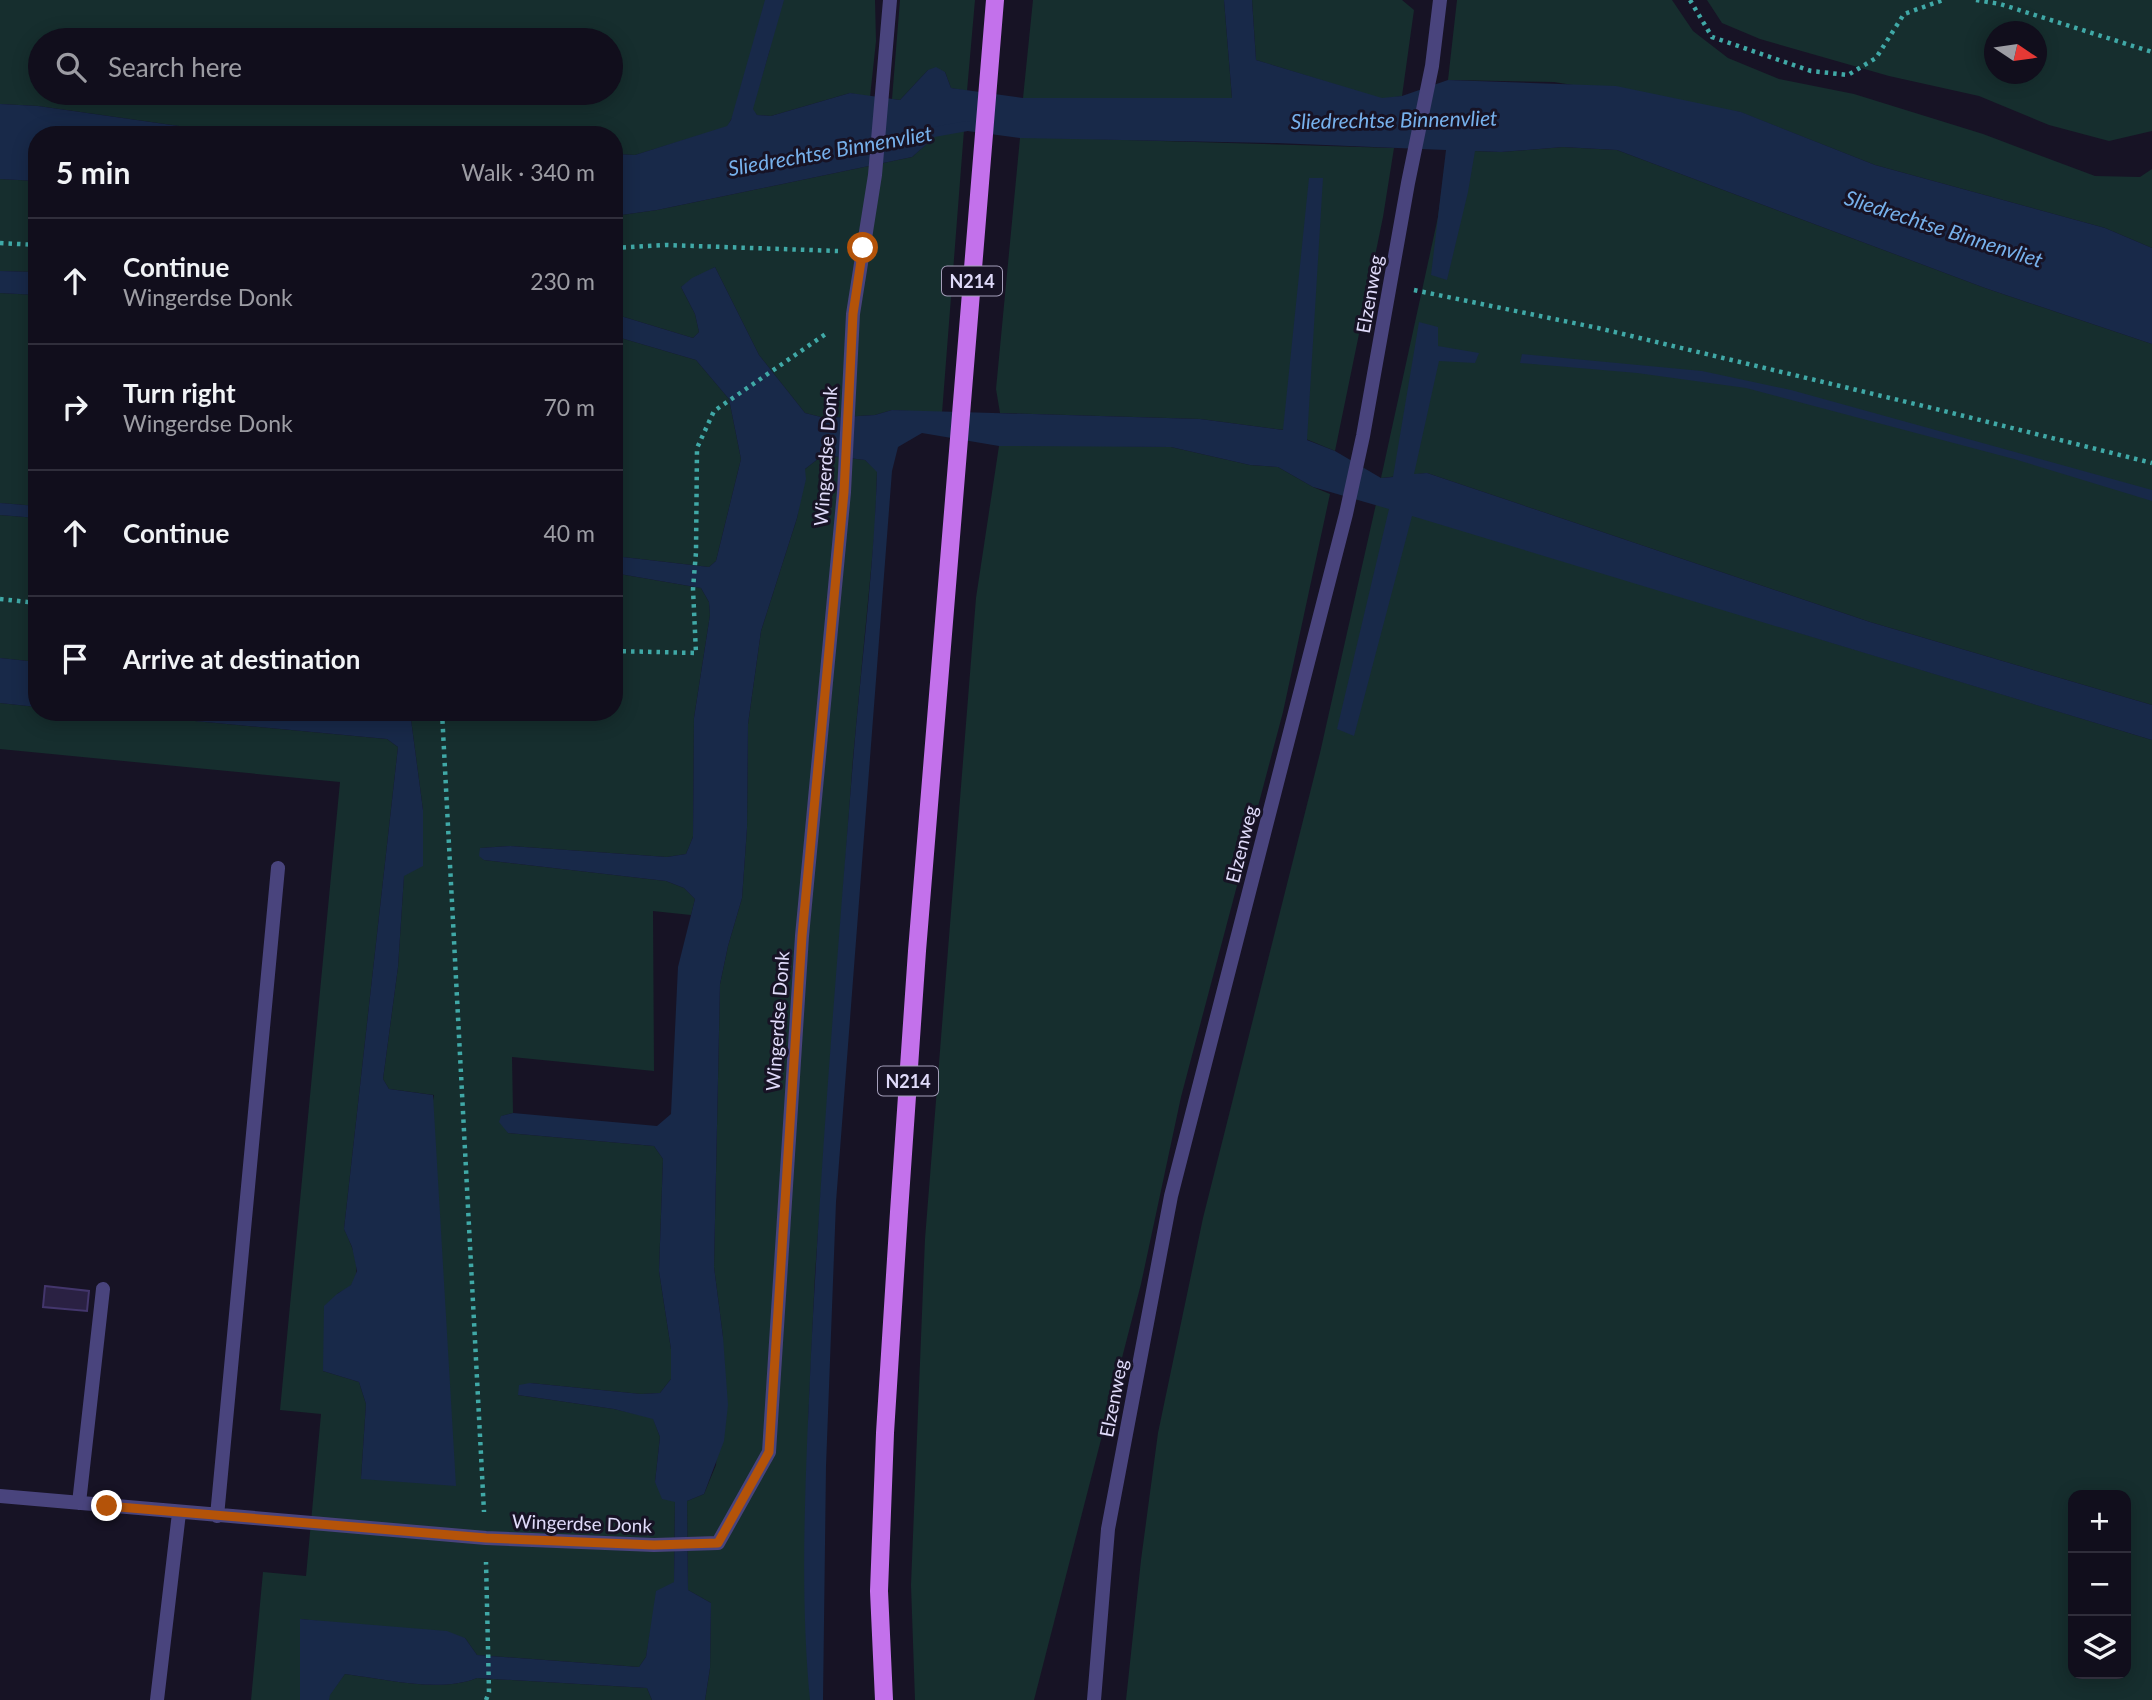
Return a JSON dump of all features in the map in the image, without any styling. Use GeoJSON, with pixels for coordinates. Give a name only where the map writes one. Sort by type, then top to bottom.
{"type":"FeatureCollection","features":[{"type":"Feature","properties":{"kind":"main road","name":"N214"},"geometry":{"type":"LineString","coordinates":[[884,1700],[879,1591],[886,1419],[917,951],[995,0]]}},
{"type":"Feature","properties":{"kind":"street","name":"Wingerdse Donk"},"geometry":{"type":"LineString","coordinates":[[0,1496],[486,1538],[654,1545],[718,1543],[769,1452],[802,936],[844,492],[853,314],[875,175],[890,0]]}},
{"type":"Feature","properties":{"kind":"street","name":"Elzenweg"},"geometry":{"type":"LineString","coordinates":[[1094,1700],[1108,1529],[1171,1196],[1346,514],[1432,66],[1440,0]]}},
{"type":"Feature","properties":{"kind":"street"},"geometry":{"type":"LineString","coordinates":[[218,1516],[278,868]]}},
{"type":"Feature","properties":{"kind":"street"},"geometry":{"type":"LineString","coordinates":[[79,1503],[103,1289]]}},
{"type":"Feature","properties":{"kind":"street"},"geometry":{"type":"LineString","coordinates":[[157,1700],[178,1513]]}},
{"type":"Feature","properties":{"kind":"path"},"geometry":{"type":"LineString","coordinates":[[1690,0],[1712,37],[1811,71],[1848,75],[1876,58],[1904,14],[1943,0]]}},
{"type":"Feature","properties":{"kind":"path"},"geometry":{"type":"LineString","coordinates":[[1976,0],[2000,4],[2152,52]]}},
{"type":"Feature","properties":{"kind":"path"},"geometry":{"type":"LineString","coordinates":[[0,243],[28,245]]}},
{"type":"Feature","properties":{"kind":"path"},"geometry":{"type":"LineString","coordinates":[[623,247],[666,245],[827,253],[863,248]]}},
{"type":"Feature","properties":{"kind":"path"},"geometry":{"type":"LineString","coordinates":[[1390,285],[1598,328],[1936,408],[2152,463]]}},
{"type":"Feature","properties":{"kind":"path"},"geometry":{"type":"LineString","coordinates":[[623,652],[696,653],[693,589],[697,448],[714,411],[853,314]]}},
{"type":"Feature","properties":{"kind":"path"},"geometry":{"type":"LineString","coordinates":[[0,599],[28,602]]}},
{"type":"Feature","properties":{"kind":"path"},"geometry":{"type":"LineString","coordinates":[[442,721],[486,1538],[489,1692],[486,1700]]}},
{"type":"Feature","properties":{"kind":"green space"},"geometry":{"type":"Polygon","coordinates":[[[0,0],[875,0],[876,41],[870,97],[850,93],[771,116],[757,115],[752,109],[770,49],[727,127],[635,155],[623,154],[623,126],[179,126],[38,106],[0,104],[0,0]]]}},
{"type":"Feature","properties":{"kind":"green space"},"geometry":{"type":"Polygon","coordinates":[[[900,0],[975,0],[967,91],[951,88],[945,72],[928,70],[900,100],[892,99],[900,0]]]}},
{"type":"Feature","properties":{"kind":"green space"},"geometry":{"type":"Polygon","coordinates":[[[1033,0],[1224,0],[1232,98],[1023,98],[1033,0]]]}},
{"type":"Feature","properties":{"kind":"green space"},"geometry":{"type":"Polygon","coordinates":[[[1252,0],[1402,0],[1414,10],[1402,96],[1382,99],[1256,60],[1252,0]]]}},
{"type":"Feature","properties":{"kind":"green space"},"geometry":{"type":"Polygon","coordinates":[[[1457,0],[1672,0],[1693,31],[1728,58],[1779,79],[1854,94],[1983,134],[2095,176],[2140,177],[2152,169],[2152,248],[2105,228],[1875,165],[1740,112],[1554,82],[1448,80],[1457,0]]]}},
{"type":"Feature","properties":{"kind":"green space"},"geometry":{"type":"Polygon","coordinates":[[[1707,0],[2152,0],[2152,131],[2109,141],[2049,125],[1979,96],[1889,76],[1760,39],[1722,23],[1707,0]]]}},
{"type":"Feature","properties":{"kind":"green space"},"geometry":{"type":"Polygon","coordinates":[[[945,127],[964,130],[942,413],[892,410],[875,415],[825,418],[805,413],[759,355],[715,267],[681,287],[695,314],[699,332],[693,338],[623,317],[623,215],[912,157],[945,127]]]}},
{"type":"Feature","properties":{"kind":"green space"},"geometry":{"type":"Polygon","coordinates":[[[1020,138],[1394,148],[1383,217],[1335,451],[1284,430],[1200,419],[1000,413],[996,389],[1020,138]]]}},
{"type":"Feature","properties":{"kind":"green space"},"geometry":{"type":"Polygon","coordinates":[[[1563,147],[1617,150],[1985,288],[2152,344],[2152,705],[1870,622],[1427,473],[1381,478],[1438,217],[1447,150],[1501,152],[1563,147]]]}},
{"type":"Feature","properties":{"kind":"green space"},"geometry":{"type":"Polygon","coordinates":[[[0,179],[28,181],[28,272],[0,271],[0,179]]]}},
{"type":"Feature","properties":{"kind":"green space"},"geometry":{"type":"Polygon","coordinates":[[[0,293],[28,295],[28,505],[0,503],[0,293]]]}},
{"type":"Feature","properties":{"kind":"green space"},"geometry":{"type":"Polygon","coordinates":[[[623,339],[696,360],[729,399],[741,459],[716,561],[709,567],[623,557],[623,339]]]}},
{"type":"Feature","properties":{"kind":"green space"},"geometry":{"type":"Polygon","coordinates":[[[999,446],[1171,447],[1250,465],[1278,467],[1330,494],[1283,712],[1181,1097],[1141,1284],[1034,1700],[915,1700],[911,1585],[925,1239],[976,598],[999,446]]]}},
{"type":"Feature","properties":{"kind":"green space"},"geometry":{"type":"Polygon","coordinates":[[[823,455],[865,460],[877,471],[875,528],[853,758],[815,1274],[808,1425],[816,1700],[705,1700],[710,1668],[711,1603],[688,1590],[687,1501],[704,1494],[716,1465],[723,1337],[714,1267],[720,984],[742,898],[747,828],[748,724],[761,631],[797,518],[805,469],[823,455]]]}},
{"type":"Feature","properties":{"kind":"green space"},"geometry":{"type":"Polygon","coordinates":[[[1376,504],[2152,740],[2152,1700],[1126,1700],[1158,1433],[1203,1218],[1320,753],[1376,504]]]}},
{"type":"Feature","properties":{"kind":"green space"},"geometry":{"type":"Polygon","coordinates":[[[0,515],[28,517],[28,661],[0,658],[0,515]]]}},
{"type":"Feature","properties":{"kind":"green space"},"geometry":{"type":"Polygon","coordinates":[[[623,575],[701,588],[709,602],[710,615],[694,718],[693,837],[686,854],[667,857],[510,846],[481,848],[484,860],[666,881],[684,888],[695,899],[691,915],[653,911],[654,1071],[512,1057],[513,1113],[502,1116],[508,1133],[654,1146],[663,1159],[659,1271],[671,1349],[671,1379],[660,1393],[641,1394],[530,1383],[518,1395],[614,1409],[653,1418],[660,1437],[655,1482],[675,1501],[674,1582],[650,1634],[646,1657],[639,1667],[477,1655],[465,1638],[301,1619],[300,1700],[251,1700],[263,1572],[306,1576],[321,1414],[280,1410],[340,782],[0,749],[0,703],[28,706],[28,721],[195,721],[387,739],[398,747],[344,1229],[355,1256],[356,1271],[352,1284],[337,1294],[323,1371],[359,1382],[366,1404],[361,1479],[434,1095],[389,1089],[383,1079],[398,967],[404,875],[423,865],[423,810],[411,721],[623,721],[623,575]]]}},
{"type":"Feature","properties":{"kind":"green space"},"geometry":{"type":"Polygon","coordinates":[[[345,1674],[429,1685],[477,1678],[647,1688],[652,1700],[329,1700],[329,1695],[345,1674]]]}},
{"type":"Feature","properties":{"kind":"water"},"geometry":{"type":"Polygon","coordinates":[[[765,0],[784,0],[753,109],[757,115],[771,116],[850,93],[900,100],[928,70],[936,67],[945,72],[951,88],[1023,98],[1232,98],[1224,0],[1252,0],[1256,60],[1382,98],[1402,96],[1448,80],[1616,86],[1741,112],[1875,165],[2105,228],[2152,248],[2152,344],[1985,288],[1617,150],[1563,147],[1501,152],[1475,151],[1447,280],[1431,275],[1446,150],[1276,143],[1020,138],[945,128],[912,157],[623,215],[623,154],[635,155],[727,126],[765,0]]]}},
{"type":"Feature","properties":{"kind":"water"},"geometry":{"type":"Polygon","coordinates":[[[0,104],[38,106],[179,126],[28,126],[28,181],[0,179],[0,104]]]}},
{"type":"Feature","properties":{"kind":"water"},"geometry":{"type":"Polygon","coordinates":[[[1309,178],[1323,178],[1307,440],[1335,451],[1381,478],[1393,477],[1419,322],[1438,327],[1438,346],[1479,353],[1475,363],[1439,361],[1414,474],[1427,473],[1870,622],[2152,705],[2152,740],[1412,516],[1354,736],[1337,729],[1389,509],[1313,487],[1278,467],[1250,465],[1171,447],[999,446],[922,433],[898,447],[892,471],[836,1202],[826,1466],[823,1700],[810,1700],[805,1614],[805,1527],[815,1280],[835,983],[877,472],[865,460],[823,455],[805,469],[806,479],[797,518],[761,631],[748,724],[747,828],[742,898],[720,984],[714,1267],[728,1405],[724,1441],[704,1494],[687,1501],[688,1590],[711,1603],[710,1668],[705,1700],[652,1700],[647,1688],[477,1678],[429,1685],[345,1674],[329,1700],[300,1700],[300,1619],[447,1631],[465,1638],[477,1655],[639,1667],[646,1657],[656,1591],[674,1582],[675,1502],[662,1499],[655,1482],[660,1437],[653,1419],[614,1409],[518,1395],[519,1385],[530,1383],[641,1394],[660,1393],[671,1379],[671,1349],[659,1271],[663,1159],[654,1146],[508,1133],[499,1122],[501,1116],[513,1113],[657,1126],[671,1114],[678,967],[695,899],[684,888],[666,881],[484,860],[479,856],[480,848],[510,846],[667,857],[686,854],[693,837],[694,718],[710,615],[709,602],[701,588],[623,575],[623,557],[709,567],[716,561],[741,459],[729,399],[696,360],[623,339],[623,317],[693,338],[699,332],[695,314],[681,287],[692,278],[715,267],[759,355],[805,413],[825,418],[875,415],[892,410],[1200,419],[1283,430],[1309,178]]]}},
{"type":"Feature","properties":{"kind":"water"},"geometry":{"type":"Polygon","coordinates":[[[0,271],[28,272],[28,295],[0,293],[0,271]]]}},
{"type":"Feature","properties":{"kind":"water"},"geometry":{"type":"Polygon","coordinates":[[[1522,354],[1702,371],[1791,390],[2152,490],[2152,501],[2014,459],[1746,388],[1637,373],[1520,363],[1522,354]]]}},
{"type":"Feature","properties":{"kind":"water"},"geometry":{"type":"Polygon","coordinates":[[[0,503],[28,505],[28,517],[0,515],[0,503]]]}},
{"type":"Feature","properties":{"kind":"water"},"geometry":{"type":"Polygon","coordinates":[[[0,658],[28,661],[28,706],[0,703],[0,658]]]}},
{"type":"Feature","properties":{"kind":"water"},"geometry":{"type":"Polygon","coordinates":[[[195,721],[411,721],[423,810],[423,866],[404,876],[398,967],[383,1079],[389,1089],[433,1095],[456,1486],[361,1479],[366,1404],[359,1382],[323,1371],[324,1306],[351,1285],[357,1271],[352,1247],[344,1229],[398,747],[387,739],[195,721]]]}},
{"type":"Feature","properties":{"kind":"building"},"geometry":{"type":"Polygon","coordinates":[[[45,1286],[89,1291],[87,1311],[43,1307],[45,1286]]]}},
{"type":"Feature","properties":{"kind":"waterway","name":"Sliedrechtse Binnenvliet"},"geometry":{"type":"LineString","coordinates":[[928,133],[967,126]]}},
{"type":"Feature","properties":{"kind":"route"},"geometry":{"type":"LineString","coordinates":[[107,1506],[486,1538],[654,1545],[718,1543],[769,1452],[802,936],[844,492],[853,314],[863,248]]}}]}
